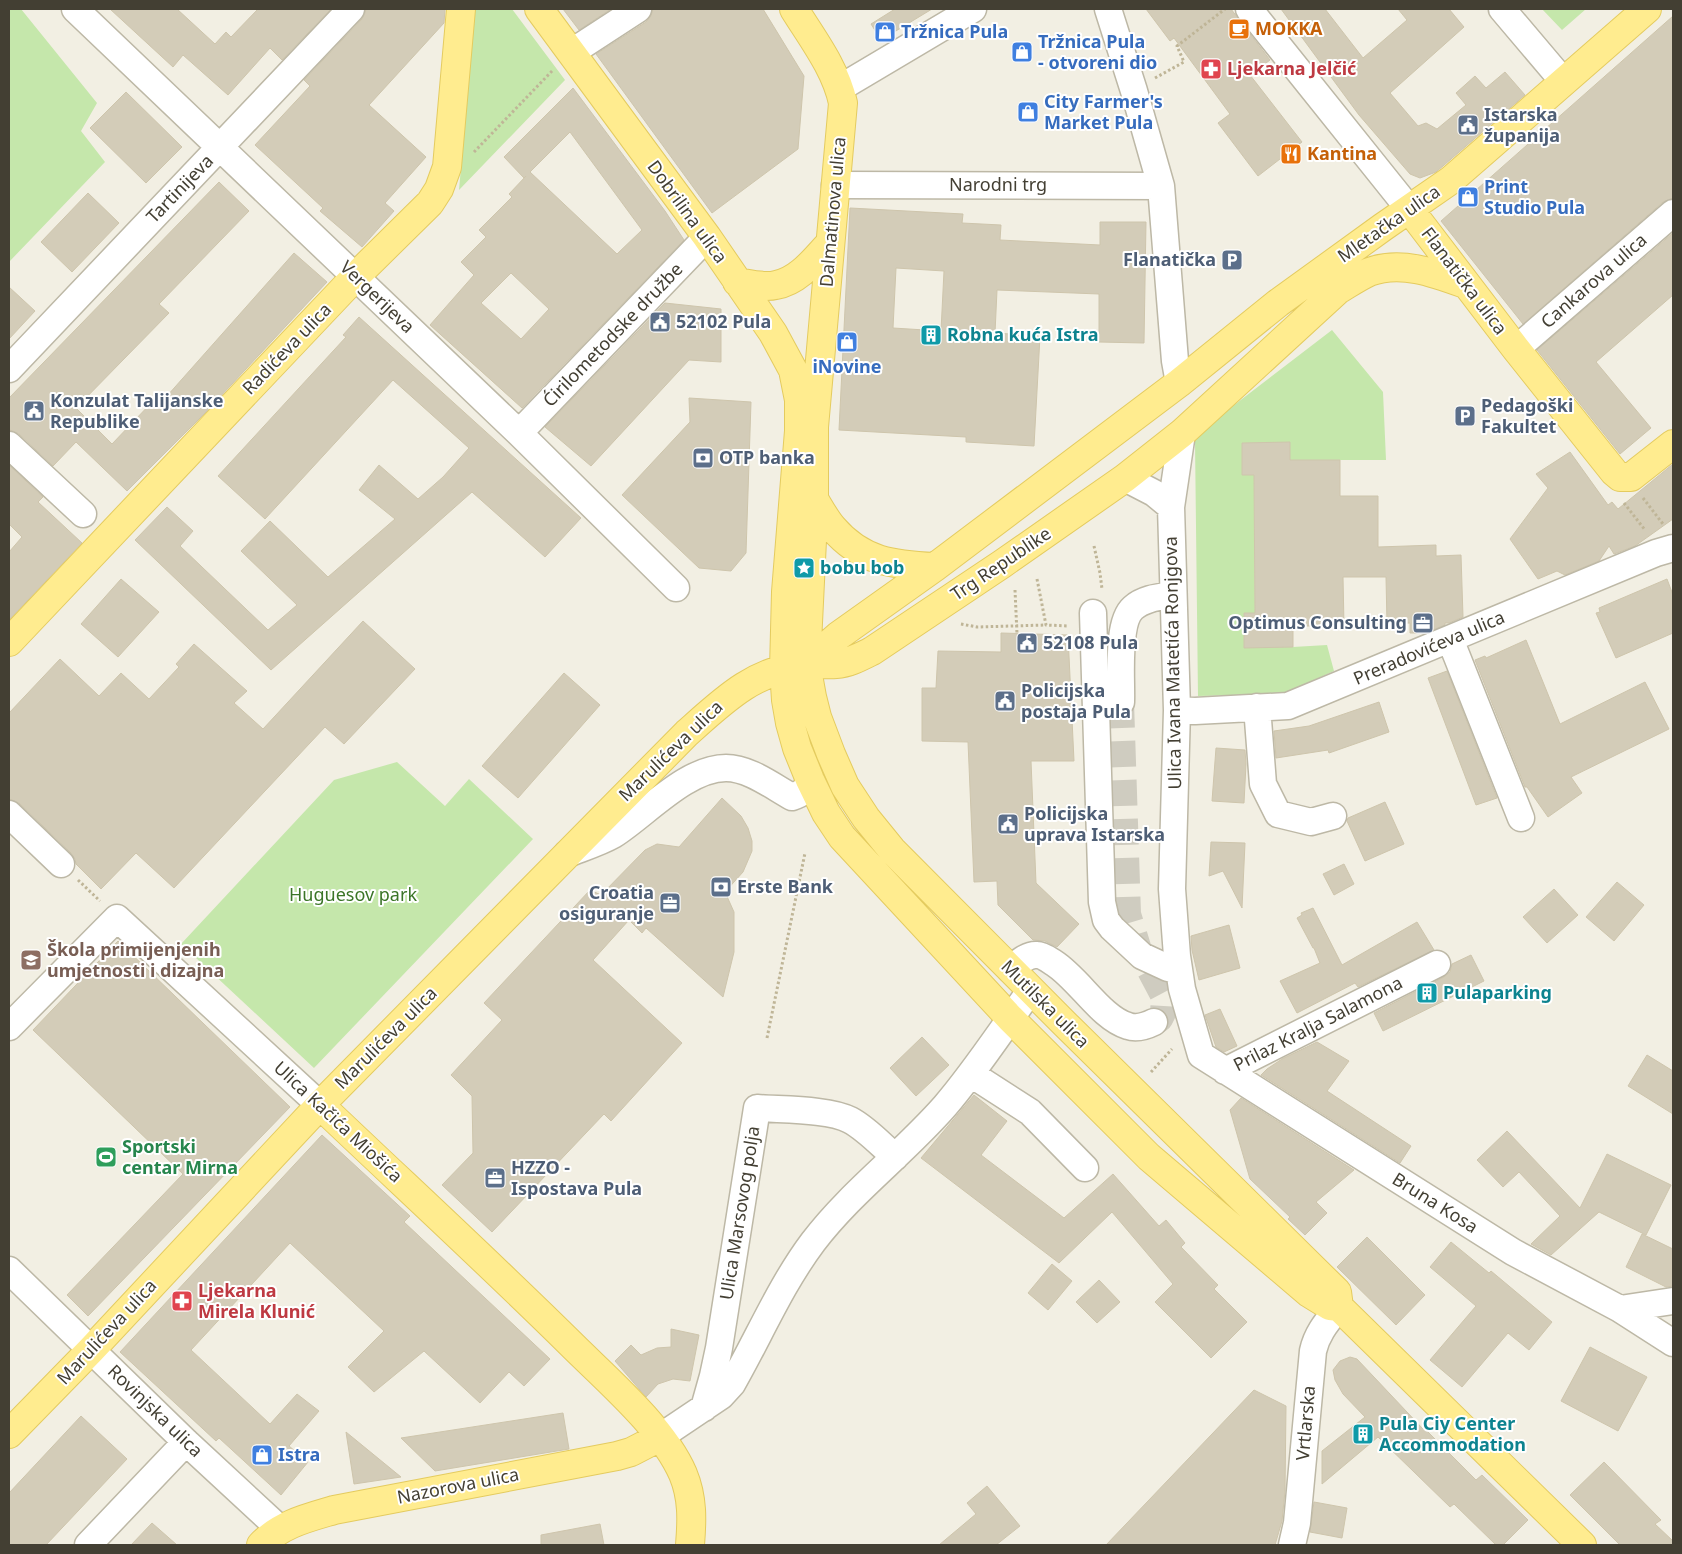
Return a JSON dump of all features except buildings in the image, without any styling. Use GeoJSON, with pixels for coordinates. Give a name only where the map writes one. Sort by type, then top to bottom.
{"type":"FeatureCollection","features":[{"type":"Feature","properties":{"kind":"main road","name":"Radićeva ulica"},"geometry":{"type":"LineString","coordinates":[[9,642],[355,277],[430,202],[439,189],[447,167],[461,9]]}},
{"type":"Feature","properties":{"kind":"main road","name":"Dobrilina ulica"},"geometry":{"type":"LineString","coordinates":[[539,9],[707,237],[773,333],[793,370],[807,429]]}},
{"type":"Feature","properties":{"kind":"main road","name":"Dalmatinova ulica"},"geometry":{"type":"LineString","coordinates":[[794,9],[832,72],[840,88],[843,103],[830,243],[807,429]]}},
{"type":"Feature","properties":{"kind":"main road","name":"Mletačka ulica"},"geometry":{"type":"LineString","coordinates":[[1121,426],[1179,383],[1278,303],[1451,180],[1648,9]]}},
{"type":"Feature","properties":{"kind":"main road","name":"Flanatička ulica"},"geometry":{"type":"LineString","coordinates":[[1410,210],[1465,284],[1630,492]]}},
{"type":"Feature","properties":{"kind":"main road"},"geometry":{"type":"LineString","coordinates":[[738,282],[774,286],[788,282],[807,268],[830,243]]}},
{"type":"Feature","properties":{"kind":"main road","name":"Mletačka ulica"},"geometry":{"type":"LineString","coordinates":[[1182,433],[1338,290],[1356,279],[1371,272],[1388,269],[1417,269],[1465,284]]}},
{"type":"Feature","properties":{"kind":"main road","name":"Trg Republike"},"geometry":{"type":"LineString","coordinates":[[795,666],[935,567],[1121,426]]}},
{"type":"Feature","properties":{"kind":"main road"},"geometry":{"type":"LineString","coordinates":[[807,429],[814,499],[795,666],[786,700],[797,748],[810,780]]}},
{"type":"Feature","properties":{"kind":"main road"},"geometry":{"type":"LineString","coordinates":[[795,666],[786,592],[807,429]]}},
{"type":"Feature","properties":{"kind":"main road","name":"Trg Republike"},"geometry":{"type":"LineString","coordinates":[[795,666],[836,664],[853,660],[872,651],[1002,564],[1125,478],[1182,433]]}},
{"type":"Feature","properties":{"kind":"main road"},"geometry":{"type":"LineString","coordinates":[[1630,492],[1637,474],[1673,444]]}},
{"type":"Feature","properties":{"kind":"main road"},"geometry":{"type":"LineString","coordinates":[[814,499],[832,527],[845,540],[864,552],[887,563],[902,566],[935,567]]}},
{"type":"Feature","properties":{"kind":"main road","name":"Marulićeva ulica"},"geometry":{"type":"LineString","coordinates":[[9,1434],[91,1350],[320,1105],[687,733],[733,692],[754,679],[795,666]]}},
{"type":"Feature","properties":{"kind":"main road","name":"Mutilska ulica"},"geometry":{"type":"LineString","coordinates":[[795,666],[812,697],[824,738],[845,786],[866,818],[892,850],[1337,1292],[1339,1308]]}},
{"type":"Feature","properties":{"kind":"main road","name":"Mutilska ulica"},"geometry":{"type":"LineString","coordinates":[[810,780],[826,813],[842,837],[1010,1018],[1149,1157],[1309,1293],[1330,1306],[1339,1308],[1582,1545]]}},
{"type":"Feature","properties":{"kind":"main road","name":"Ulica Kačića Miošića"},"geometry":{"type":"LineString","coordinates":[[320,1105],[523,1297],[634,1407],[660,1437]]}},
{"type":"Feature","properties":{"kind":"main road"},"geometry":{"type":"LineString","coordinates":[[660,1437],[674,1456],[683,1475],[689,1495],[692,1518],[690,1545]]}},
{"type":"Feature","properties":{"kind":"main road","name":"Nazorova ulica"},"geometry":{"type":"LineString","coordinates":[[271,1537],[296,1522],[334,1510],[617,1456],[632,1452],[660,1437]]}},
{"type":"Feature","properties":{"kind":"street","name":"Vergerijeva"},"geometry":{"type":"LineString","coordinates":[[75,9],[518,433],[676,588]]}},
{"type":"Feature","properties":{"kind":"street","name":"Tartinijeva"},"geometry":{"type":"LineString","coordinates":[[9,369],[351,9]]}},
{"type":"Feature","properties":{"kind":"street"},"geometry":{"type":"LineString","coordinates":[[572,52],[638,9]]}},
{"type":"Feature","properties":{"kind":"street"},"geometry":{"type":"LineString","coordinates":[[840,88],[973,9]]}},
{"type":"Feature","properties":{"kind":"street"},"geometry":{"type":"LineString","coordinates":[[1108,9],[1161,186],[1175,361],[1179,383]]}},
{"type":"Feature","properties":{"kind":"street","name":"Flanatička ulica"},"geometry":{"type":"LineString","coordinates":[[1249,9],[1410,210]]}},
{"type":"Feature","properties":{"kind":"street"},"geometry":{"type":"LineString","coordinates":[[1502,9],[1563,81]]}},
{"type":"Feature","properties":{"kind":"street","name":"Narodni trg"},"geometry":{"type":"LineString","coordinates":[[835,185],[1161,186]]}},
{"type":"Feature","properties":{"kind":"street","name":"Cankarova ulica"},"geometry":{"type":"LineString","coordinates":[[1516,349],[1673,213]]}},
{"type":"Feature","properties":{"kind":"street","name":"Ćirilometodske družbe"},"geometry":{"type":"LineString","coordinates":[[518,433],[707,237]]}},
{"type":"Feature","properties":{"kind":"street","name":"Ulica Ivana Matetića Ronjgova"},"geometry":{"type":"LineString","coordinates":[[1182,433],[1171,507],[1177,710],[1172,889],[1182,989],[1200,1055]]}},
{"type":"Feature","properties":{"kind":"street"},"geometry":{"type":"LineString","coordinates":[[9,445],[83,514]]}},
{"type":"Feature","properties":{"kind":"street"},"geometry":{"type":"LineString","coordinates":[[1125,478],[1154,493],[1171,507]]}},
{"type":"Feature","properties":{"kind":"street","name":"Preradovićeva ulica"},"geometry":{"type":"LineString","coordinates":[[1177,710],[1195,711],[1288,706],[1656,553],[1673,548]]}},
{"type":"Feature","properties":{"kind":"street"},"geometry":{"type":"LineString","coordinates":[[1121,702],[1122,632],[1125,619],[1132,608],[1139,603],[1152,598],[1173,595]]}},
{"type":"Feature","properties":{"kind":"street"},"geometry":{"type":"LineString","coordinates":[[1089,611],[1102,902],[1106,920],[1142,956],[1168,968],[1179,969]]}},
{"type":"Feature","properties":{"kind":"street"},"geometry":{"type":"LineString","coordinates":[[1450,639],[1522,818]]}},
{"type":"Feature","properties":{"kind":"street"},"geometry":{"type":"LineString","coordinates":[[1257,707],[1263,784],[1278,814],[1311,822],[1333,816]]}},
{"type":"Feature","properties":{"kind":"street"},"geometry":{"type":"LineString","coordinates":[[567,855],[612,835],[688,779],[709,771],[726,768],[743,770],[792,797],[800,795],[807,788],[810,780]]}},
{"type":"Feature","properties":{"kind":"street"},"geometry":{"type":"LineString","coordinates":[[9,814],[61,864]]}},
{"type":"Feature","properties":{"kind":"street"},"geometry":{"type":"LineString","coordinates":[[9,1027],[117,918]]}},
{"type":"Feature","properties":{"kind":"street","name":"Ulica Kačića Miošića"},"geometry":{"type":"LineString","coordinates":[[117,918],[320,1105]]}},
{"type":"Feature","properties":{"kind":"street"},"geometry":{"type":"LineString","coordinates":[[1010,969],[1029,956],[1037,955],[1046,958],[1071,977],[1110,1017],[1128,1026],[1147,1026],[1154,1022]]}},
{"type":"Feature","properties":{"kind":"street","name":"Prilaz Kralja Salamona"},"geometry":{"type":"LineString","coordinates":[[1225,1071],[1437,964]]}},
{"type":"Feature","properties":{"kind":"street"},"geometry":{"type":"LineString","coordinates":[[660,1437],[721,1396],[732,1384],[797,1264],[812,1244],[832,1218],[946,1106],[1031,990]]}},
{"type":"Feature","properties":{"kind":"street","name":"Bruna Kosa"},"geometry":{"type":"LineString","coordinates":[[1200,1055],[1513,1252],[1620,1309],[1673,1343]]}},
{"type":"Feature","properties":{"kind":"street"},"geometry":{"type":"LineString","coordinates":[[971,1074],[1030,1112],[1085,1168]]}},
{"type":"Feature","properties":{"kind":"street","name":"Ulica Marsovog polja"},"geometry":{"type":"LineString","coordinates":[[704,1408],[719,1348],[757,1108],[834,1113],[850,1119],[895,1158]]}},
{"type":"Feature","properties":{"kind":"street","name":"Rovinjska ulica"},"geometry":{"type":"LineString","coordinates":[[9,1270],[186,1442],[271,1537]]}},
{"type":"Feature","properties":{"kind":"street"},"geometry":{"type":"LineString","coordinates":[[1620,1309],[1673,1301]]}},
{"type":"Feature","properties":{"kind":"street","name":"Vrtlarska"},"geometry":{"type":"LineString","coordinates":[[1292,1545],[1297,1523],[1313,1351],[1322,1328],[1339,1308]]}},
{"type":"Feature","properties":{"kind":"street"},"geometry":{"type":"LineString","coordinates":[[88,1545],[186,1442]]}},
{"type":"Feature","properties":{"kind":"path"},"geometry":{"type":"LineString","coordinates":[[1134,91],[1184,62],[1177,46],[1225,9]]}},
{"type":"Feature","properties":{"kind":"path"},"geometry":{"type":"LineString","coordinates":[[474,153],[542,82]]}},
{"type":"Feature","properties":{"kind":"path"},"geometry":{"type":"LineString","coordinates":[[1630,492],[1664,523]]}},
{"type":"Feature","properties":{"kind":"path"},"geometry":{"type":"LineString","coordinates":[[1630,492],[1650,536]]}},
{"type":"Feature","properties":{"kind":"path"},"geometry":{"type":"LineString","coordinates":[[961,624],[977,627],[1046,625],[1089,611],[1100,573],[1094,546]]}},
{"type":"Feature","properties":{"kind":"path"},"geometry":{"type":"LineString","coordinates":[[1037,578],[1046,625]]}},
{"type":"Feature","properties":{"kind":"path"},"geometry":{"type":"LineString","coordinates":[[1015,590],[1017,634]]}},
{"type":"Feature","properties":{"kind":"path"},"geometry":{"type":"LineString","coordinates":[[767,1038],[805,853]]}},
{"type":"Feature","properties":{"kind":"path"},"geometry":{"type":"LineString","coordinates":[[61,864],[117,918]]}},
{"type":"Feature","properties":{"kind":"path"},"geometry":{"type":"LineString","coordinates":[[1147,1076],[1192,1029]]}},
{"type":"Feature","properties":{"kind":"green space"},"geometry":{"type":"Polygon","coordinates":[[[9,9],[21,9],[97,103],[81,131],[105,162],[9,262],[9,9]]]}},
{"type":"Feature","properties":{"kind":"green space"},"geometry":{"type":"Polygon","coordinates":[[[475,9],[512,9],[565,80],[459,190],[475,9]]]}},
{"type":"Feature","properties":{"kind":"green space"},"geometry":{"type":"Polygon","coordinates":[[[1542,9],[1586,9],[1562,30],[1542,9]]]}},
{"type":"Feature","properties":{"kind":"green space"},"geometry":{"type":"Polygon","coordinates":[[[1332,330],[1383,392],[1386,460],[1290,460],[1290,443],[1243,443],[1242,475],[1254,475],[1255,613],[1244,647],[1327,645],[1334,671],[1283,694],[1198,696],[1195,441],[1216,419],[1332,330]]]}},
{"type":"Feature","properties":{"kind":"green space","name":"Huguesov park"},"geometry":{"type":"Polygon","coordinates":[[[397,762],[445,806],[469,779],[533,839],[314,1068],[181,944],[334,780],[397,762]]]}},
{"type":"Feature","properties":{"kind":"tunnel"},"geometry":{"type":"LineString","coordinates":[[1121,702],[1128,914],[1139,950],[1164,997],[1163,1013],[1160,1019],[1154,1022]]}},
{"type":"Feature","properties":{"kind":"place","name":"MOKKA"},"geometry":{"type":"Point","coordinates":[1239,29]}},
{"type":"Feature","properties":{"kind":"place","name":"Tržnica Pula"},"geometry":{"type":"Point","coordinates":[885,32]}},
{"type":"Feature","properties":{"kind":"place","name":"Tržnica Pula - otvoreni dio"},"geometry":{"type":"Point","coordinates":[1022,52]}},
{"type":"Feature","properties":{"kind":"place","name":"Ljekarna Jelčić"},"geometry":{"type":"Point","coordinates":[1211,69]}},
{"type":"Feature","properties":{"kind":"place","name":"City Farmer's Market Pula"},"geometry":{"type":"Point","coordinates":[1028,112]}},
{"type":"Feature","properties":{"kind":"place","name":"Istarska županija"},"geometry":{"type":"Point","coordinates":[1468,125]}},
{"type":"Feature","properties":{"kind":"place","name":"Kantina"},"geometry":{"type":"Point","coordinates":[1291,154]}},
{"type":"Feature","properties":{"kind":"place","name":"Print Studio Pula"},"geometry":{"type":"Point","coordinates":[1468,197]}},
{"type":"Feature","properties":{"kind":"place","name":"Flanatička"},"geometry":{"type":"Point","coordinates":[1232,260]}},
{"type":"Feature","properties":{"kind":"place","name":"52102 Pula"},"geometry":{"type":"Point","coordinates":[660,322]}},
{"type":"Feature","properties":{"kind":"place","name":"Robna kuća Istra"},"geometry":{"type":"Point","coordinates":[931,335]}},
{"type":"Feature","properties":{"kind":"place","name":"iNovine"},"geometry":{"type":"Point","coordinates":[847,342]}},
{"type":"Feature","properties":{"kind":"place","name":"Konzulat Talijanske Republike"},"geometry":{"type":"Point","coordinates":[34,411]}},
{"type":"Feature","properties":{"kind":"place","name":"Pedagoški Fakultet"},"geometry":{"type":"Point","coordinates":[1465,416]}},
{"type":"Feature","properties":{"kind":"place","name":"OTP banka"},"geometry":{"type":"Point","coordinates":[703,458]}},
{"type":"Feature","properties":{"kind":"place","name":"bobu bob"},"geometry":{"type":"Point","coordinates":[804,568]}},
{"type":"Feature","properties":{"kind":"place","name":"Optimus Consulting"},"geometry":{"type":"Point","coordinates":[1423,623]}},
{"type":"Feature","properties":{"kind":"place","name":"52108 Pula"},"geometry":{"type":"Point","coordinates":[1027,643]}},
{"type":"Feature","properties":{"kind":"place","name":"Policijska postaja Pula"},"geometry":{"type":"Point","coordinates":[1005,701]}},
{"type":"Feature","properties":{"kind":"place","name":"Policijska uprava Istarska"},"geometry":{"type":"Point","coordinates":[1008,824]}},
{"type":"Feature","properties":{"kind":"place","name":"Erste Bank"},"geometry":{"type":"Point","coordinates":[721,887]}},
{"type":"Feature","properties":{"kind":"place","name":"Croatia osiguranje"},"geometry":{"type":"Point","coordinates":[670,903]}},
{"type":"Feature","properties":{"kind":"place","name":"Škola primijenjenih umjetnosti i dizajna"},"geometry":{"type":"Point","coordinates":[31,960]}},
{"type":"Feature","properties":{"kind":"place","name":"Pulaparking"},"geometry":{"type":"Point","coordinates":[1427,993]}},
{"type":"Feature","properties":{"kind":"place","name":"Sportski centar Mirna"},"geometry":{"type":"Point","coordinates":[106,1157]}},
{"type":"Feature","properties":{"kind":"place","name":"HZZO - Ispostava Pula"},"geometry":{"type":"Point","coordinates":[495,1178]}},
{"type":"Feature","properties":{"kind":"place","name":"Ljekarna Mirela Klunić"},"geometry":{"type":"Point","coordinates":[182,1301]}},
{"type":"Feature","properties":{"kind":"place","name":"Pula Ciy Center Accommodation"},"geometry":{"type":"Point","coordinates":[1363,1434]}},
{"type":"Feature","properties":{"kind":"place","name":"Istra"},"geometry":{"type":"Point","coordinates":[262,1455]}}]}
